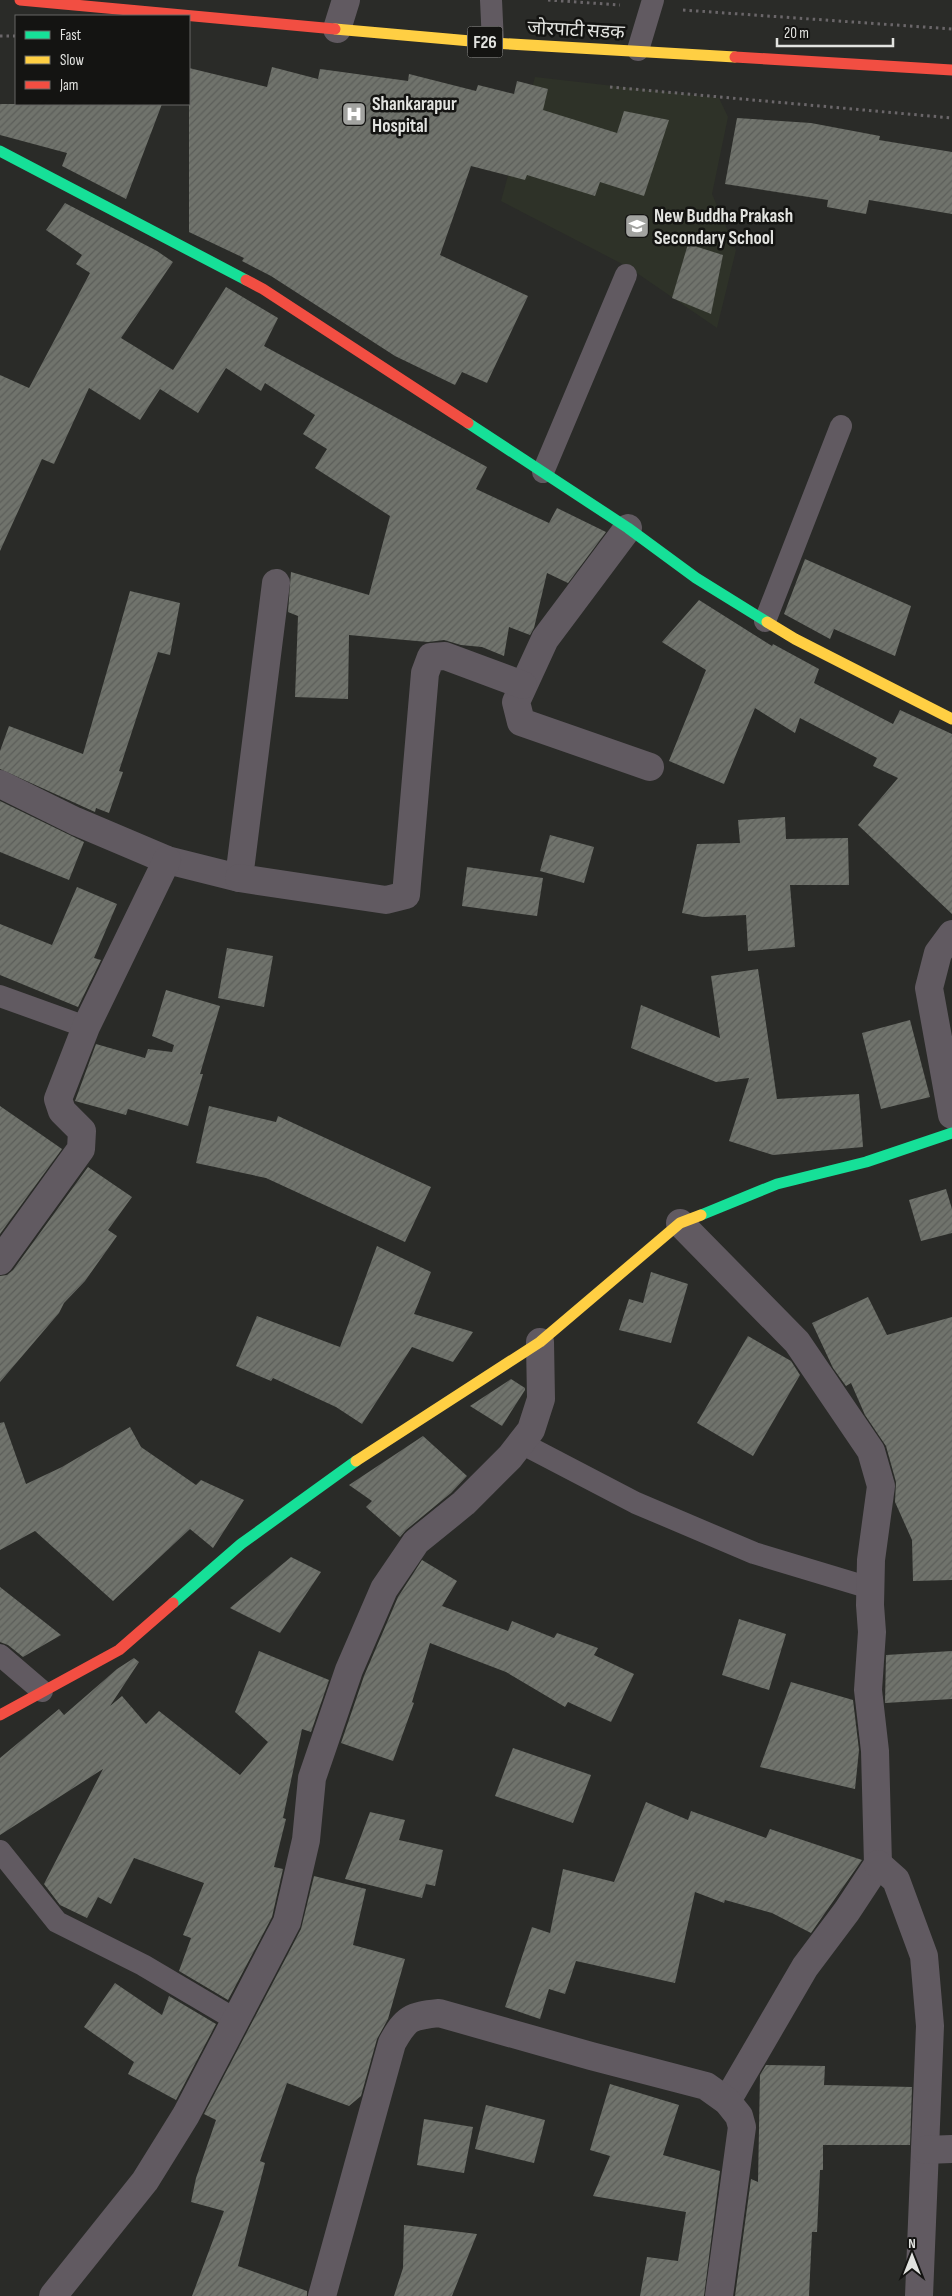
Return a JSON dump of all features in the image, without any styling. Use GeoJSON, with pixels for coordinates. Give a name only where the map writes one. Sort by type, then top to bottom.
{"type":"FeatureCollection","features":[{"type":"Feature","properties":{"kind":"street","name":"जोरपाटी सडक"},"geometry":{"type":"LineString","coordinates":[[20,0],[184,15]]}},
{"type":"Feature","properties":{"kind":"street"},"geometry":{"type":"LineString","coordinates":[[337,29],[346,0]]}},
{"type":"Feature","properties":{"kind":"street","name":"जोरपाटी सडक"},"geometry":{"type":"LineString","coordinates":[[190,16],[493,43],[638,50],[952,70]]}},
{"type":"Feature","properties":{"kind":"street"},"geometry":{"type":"LineString","coordinates":[[0,152],[263,289],[628,528],[696,578],[795,639],[952,719]]}},
{"type":"Feature","properties":{"kind":"street"},"geometry":{"type":"LineString","coordinates":[[628,528],[545,639],[516,702],[521,722],[650,767]]}},
{"type":"Feature","properties":{"kind":"street"},"geometry":{"type":"LineString","coordinates":[[239,878],[276,583]]}},
{"type":"Feature","properties":{"kind":"street"},"geometry":{"type":"LineString","coordinates":[[0,784],[76,821],[167,860],[239,878],[386,900],[406,894],[426,673],[431,657],[445,656],[523,685]]}},
{"type":"Feature","properties":{"kind":"street"},"geometry":{"type":"LineString","coordinates":[[0,1260],[81,1149],[82,1130],[62,1110],[58,1099],[86,1027],[167,860]]}},
{"type":"Feature","properties":{"kind":"street"},"geometry":{"type":"LineString","coordinates":[[952,934],[938,953],[929,988],[952,1115]]}},
{"type":"Feature","properties":{"kind":"street"},"geometry":{"type":"LineString","coordinates":[[0,1715],[118,1650],[241,1544],[359,1459],[540,1342],[680,1223],[777,1184],[866,1162],[952,1133]]}},
{"type":"Feature","properties":{"kind":"street"},"geometry":{"type":"LineString","coordinates":[[680,1223],[797,1342],[871,1451],[881,1486],[871,1560],[872,1632],[868,1690],[875,1751],[878,1864],[847,1911],[805,1967],[727,2101]]}},
{"type":"Feature","properties":{"kind":"street"},"geometry":{"type":"LineString","coordinates":[[53,2296],[146,2181],[186,2115],[287,1922],[306,1840],[312,1778],[349,1670],[384,1589],[416,1542],[464,1503],[510,1457],[531,1430],[541,1399],[540,1342]]}},
{"type":"Feature","properties":{"kind":"street"},"geometry":{"type":"LineString","coordinates":[[878,1864],[896,1880],[924,1956],[930,2026],[919,2296]]}},
{"type":"Feature","properties":{"kind":"street"},"geometry":{"type":"LineString","coordinates":[[322,2296],[392,2043],[404,2022],[420,2014],[439,2012],[591,2056],[706,2086],[727,2101],[739,2116],[742,2127],[719,2296]]}},
{"type":"Feature","properties":{"kind":"street"},"geometry":{"type":"LineString","coordinates":[[925,2150],[952,2149]]}},
{"type":"Feature","properties":{"kind":"lane"},"geometry":{"type":"LineString","coordinates":[[491,0],[493,43]]}},
{"type":"Feature","properties":{"kind":"lane"},"geometry":{"type":"LineString","coordinates":[[638,50],[652,4]]}},
{"type":"Feature","properties":{"kind":"lane"},"geometry":{"type":"LineString","coordinates":[[543,472],[626,275]]}},
{"type":"Feature","properties":{"kind":"lane"},"geometry":{"type":"LineString","coordinates":[[765,620],[842,426]]}},
{"type":"Feature","properties":{"kind":"lane"},"geometry":{"type":"LineString","coordinates":[[0,996],[86,1027]]}},
{"type":"Feature","properties":{"kind":"lane"},"geometry":{"type":"LineString","coordinates":[[521,1443],[636,1503],[754,1553],[870,1588]]}},
{"type":"Feature","properties":{"kind":"lane"},"geometry":{"type":"LineString","coordinates":[[0,1655],[42,1692]]}},
{"type":"Feature","properties":{"kind":"lane"},"geometry":{"type":"LineString","coordinates":[[0,1851],[57,1922],[143,1965],[236,2020]]}},
{"type":"Feature","properties":{"kind":"path"},"geometry":{"type":"LineString","coordinates":[[548,0],[652,4],[952,29]]}},
{"type":"Feature","properties":{"kind":"path"},"geometry":{"type":"LineString","coordinates":[[0,36],[15,36]]}},
{"type":"Feature","properties":{"kind":"shaded area","name":"New Buddha Prakash Secondary School"},"geometry":{"type":"Polygon","coordinates":[[[535,77],[719,98],[728,117],[712,194],[736,250],[717,328],[628,267],[501,201],[535,77]]]}},
{"type":"Feature","properties":{"kind":"building"},"geometry":{"type":"Polygon","coordinates":[[[272,67],[318,79],[320,69],[408,81],[409,74],[476,91],[478,85],[514,94],[517,81],[548,89],[543,110],[617,133],[624,111],[669,120],[644,196],[600,182],[595,196],[527,175],[525,180],[471,166],[440,255],[528,296],[487,383],[462,372],[455,385],[395,356],[271,276],[242,261],[244,258],[189,232],[190,68],[267,87],[272,67]]]}},
{"type":"Feature","properties":{"kind":"building"},"geometry":{"type":"Polygon","coordinates":[[[0,104],[162,105],[126,199],[62,166],[67,153],[0,135],[0,104]]]}},
{"type":"Feature","properties":{"kind":"building"},"geometry":{"type":"Polygon","coordinates":[[[737,118],[811,123],[880,136],[879,140],[952,152],[952,214],[869,200],[866,214],[827,207],[828,200],[725,184],[737,118]]]}},
{"type":"Feature","properties":{"kind":"building"},"geometry":{"type":"Polygon","coordinates":[[[65,203],[157,251],[173,262],[121,338],[173,370],[226,287],[278,318],[264,346],[487,467],[476,489],[549,523],[557,508],[606,532],[568,583],[547,573],[534,628],[530,635],[509,627],[504,656],[482,647],[461,645],[444,640],[428,642],[349,635],[348,699],[295,697],[298,616],[288,612],[291,572],[369,595],[390,516],[315,468],[327,449],[303,434],[315,415],[265,383],[261,391],[226,368],[198,413],[160,389],[140,420],[89,388],[54,464],[42,459],[0,551],[0,375],[29,388],[90,273],[76,264],[82,255],[46,230],[65,203]]]}},
{"type":"Feature","properties":{"kind":"building"},"geometry":{"type":"Polygon","coordinates":[[[688,244],[723,255],[711,314],[672,298],[688,244]]]}},
{"type":"Feature","properties":{"kind":"building"},"geometry":{"type":"Polygon","coordinates":[[[805,559],[911,606],[895,656],[834,629],[830,639],[784,614],[805,559]]]}},
{"type":"Feature","properties":{"kind":"building"},"geometry":{"type":"Polygon","coordinates":[[[130,591],[180,603],[170,655],[158,652],[119,771],[123,772],[109,813],[96,808],[95,812],[0,769],[0,751],[9,726],[83,754],[130,591]]]}},
{"type":"Feature","properties":{"kind":"building"},"geometry":{"type":"Polygon","coordinates":[[[699,600],[772,646],[773,644],[819,669],[814,683],[893,724],[900,710],[952,734],[952,914],[858,825],[898,778],[873,766],[877,758],[800,718],[795,733],[755,708],[724,784],[669,761],[706,670],[662,642],[699,600]]]}},
{"type":"Feature","properties":{"kind":"building"},"geometry":{"type":"Polygon","coordinates":[[[0,801],[84,842],[69,880],[0,852],[0,801]]]}},
{"type":"Feature","properties":{"kind":"building"},"geometry":{"type":"Polygon","coordinates":[[[785,817],[786,839],[848,838],[849,885],[790,885],[795,947],[748,951],[746,915],[703,917],[682,913],[697,844],[740,843],[738,820],[785,817]]]}},
{"type":"Feature","properties":{"kind":"building"},"geometry":{"type":"Polygon","coordinates":[[[550,835],[594,847],[584,883],[540,871],[550,835]]]}},
{"type":"Feature","properties":{"kind":"building"},"geometry":{"type":"Polygon","coordinates":[[[467,867],[543,878],[537,916],[462,906],[467,867]]]}},
{"type":"Feature","properties":{"kind":"building"},"geometry":{"type":"Polygon","coordinates":[[[77,887],[117,904],[94,958],[101,960],[78,1007],[0,975],[0,924],[52,945],[77,887]]]}},
{"type":"Feature","properties":{"kind":"building"},"geometry":{"type":"Polygon","coordinates":[[[227,948],[273,956],[264,1007],[218,998],[227,948]]]}},
{"type":"Feature","properties":{"kind":"building"},"geometry":{"type":"Polygon","coordinates":[[[758,969],[777,1099],[859,1094],[863,1147],[773,1155],[729,1141],[749,1078],[716,1082],[631,1048],[641,1005],[720,1038],[711,976],[758,969]]]}},
{"type":"Feature","properties":{"kind":"building"},"geometry":{"type":"Polygon","coordinates":[[[166,990],[220,1006],[200,1074],[203,1074],[188,1126],[128,1109],[126,1115],[75,1101],[96,1044],[145,1058],[148,1049],[172,1052],[174,1045],[152,1036],[166,990]]]}},
{"type":"Feature","properties":{"kind":"building"},"geometry":{"type":"Polygon","coordinates":[[[910,1020],[930,1097],[881,1109],[862,1033],[910,1020]]]}},
{"type":"Feature","properties":{"kind":"building"},"geometry":{"type":"Polygon","coordinates":[[[0,1106],[62,1149],[0,1234],[0,1106]]]}},
{"type":"Feature","properties":{"kind":"building"},"geometry":{"type":"Polygon","coordinates":[[[209,1106],[276,1122],[278,1116],[431,1187],[405,1242],[266,1178],[196,1163],[209,1106]]]}},
{"type":"Feature","properties":{"kind":"building"},"geometry":{"type":"Polygon","coordinates":[[[88,1167],[132,1197],[108,1230],[117,1236],[85,1281],[64,1303],[59,1313],[0,1382],[0,1276],[7,1275],[13,1270],[88,1167]]]}},
{"type":"Feature","properties":{"kind":"building"},"geometry":{"type":"Polygon","coordinates":[[[946,1189],[952,1209],[952,1233],[921,1241],[909,1200],[946,1189]]]}},
{"type":"Feature","properties":{"kind":"building"},"geometry":{"type":"Polygon","coordinates":[[[377,1246],[431,1272],[414,1314],[473,1332],[453,1362],[412,1347],[362,1424],[336,1407],[273,1378],[271,1381],[236,1366],[257,1316],[340,1347],[377,1246]]]}},
{"type":"Feature","properties":{"kind":"building"},"geometry":{"type":"Polygon","coordinates":[[[651,1272],[688,1284],[671,1343],[619,1330],[629,1299],[643,1303],[651,1272]]]}},
{"type":"Feature","properties":{"kind":"building"},"geometry":{"type":"Polygon","coordinates":[[[868,1297],[887,1335],[952,1317],[952,1580],[913,1581],[912,1540],[895,1502],[896,1482],[886,1446],[865,1415],[851,1383],[846,1386],[833,1368],[812,1323],[868,1297]]]}},
{"type":"Feature","properties":{"kind":"building"},"geometry":{"type":"Polygon","coordinates":[[[748,1336],[791,1361],[800,1375],[753,1456],[697,1423],[748,1336]]]}},
{"type":"Feature","properties":{"kind":"building"},"geometry":{"type":"Polygon","coordinates":[[[511,1379],[525,1388],[525,1390],[502,1426],[470,1406],[511,1379]]]}},
{"type":"Feature","properties":{"kind":"building"},"geometry":{"type":"Polygon","coordinates":[[[4,1422],[26,1484],[62,1467],[130,1427],[141,1447],[196,1485],[201,1480],[244,1500],[213,1548],[190,1529],[113,1601],[35,1531],[0,1550],[0,1423],[4,1422]]]}},
{"type":"Feature","properties":{"kind":"building"},"geometry":{"type":"Polygon","coordinates":[[[423,1436],[467,1476],[451,1493],[400,1537],[366,1507],[372,1501],[349,1485],[423,1436]]]}},
{"type":"Feature","properties":{"kind":"building"},"geometry":{"type":"Polygon","coordinates":[[[291,1557],[321,1572],[280,1633],[230,1608],[291,1557]]]}},
{"type":"Feature","properties":{"kind":"building"},"geometry":{"type":"Polygon","coordinates":[[[422,1560],[457,1581],[442,1606],[508,1631],[512,1621],[554,1638],[557,1633],[598,1648],[594,1655],[634,1674],[611,1722],[568,1702],[565,1707],[506,1672],[430,1643],[412,1702],[414,1703],[393,1761],[341,1743],[364,1676],[398,1597],[422,1560]]]}},
{"type":"Feature","properties":{"kind":"building"},"geometry":{"type":"Polygon","coordinates":[[[0,1587],[61,1635],[23,1657],[8,1645],[0,1642],[0,1587]]]}},
{"type":"Feature","properties":{"kind":"building"},"geometry":{"type":"Polygon","coordinates":[[[739,1619],[786,1634],[769,1690],[722,1675],[739,1619]]]}},
{"type":"Feature","properties":{"kind":"building"},"geometry":{"type":"Polygon","coordinates":[[[259,1651],[329,1680],[311,1732],[302,1729],[283,1818],[286,1819],[274,1867],[283,1869],[272,1917],[228,2000],[179,1971],[191,1938],[183,1935],[204,1883],[134,1858],[111,1904],[98,1897],[87,1918],[60,1905],[44,1884],[103,1769],[0,1835],[0,1758],[59,1709],[64,1715],[117,1669],[134,1658],[139,1662],[110,1706],[122,1696],[146,1724],[159,1711],[240,1775],[268,1742],[235,1712],[259,1651]]]}},
{"type":"Feature","properties":{"kind":"building"},"geometry":{"type":"Polygon","coordinates":[[[952,1651],[952,1699],[885,1703],[886,1655],[952,1651]]]}},
{"type":"Feature","properties":{"kind":"building"},"geometry":{"type":"Polygon","coordinates":[[[791,1682],[853,1700],[859,1750],[855,1789],[760,1767],[791,1682]]]}},
{"type":"Feature","properties":{"kind":"building"},"geometry":{"type":"Polygon","coordinates":[[[513,1748],[591,1775],[573,1823],[495,1796],[513,1748]]]}},
{"type":"Feature","properties":{"kind":"building"},"geometry":{"type":"Polygon","coordinates":[[[646,1802],[688,1820],[691,1811],[766,1838],[770,1829],[862,1860],[811,1933],[772,1913],[725,1900],[724,1903],[695,1892],[675,1983],[576,1961],[565,1994],[549,1989],[540,2019],[505,2007],[532,1927],[550,1933],[563,1869],[614,1882],[646,1802]]]}},
{"type":"Feature","properties":{"kind":"building"},"geometry":{"type":"Polygon","coordinates":[[[370,1812],[405,1820],[399,1840],[443,1850],[435,1886],[426,1884],[422,1898],[345,1879],[370,1812]]]}},
{"type":"Feature","properties":{"kind":"building"},"geometry":{"type":"Polygon","coordinates":[[[314,1876],[366,1889],[353,1945],[405,1959],[388,2019],[377,2039],[361,2096],[349,2106],[287,2083],[260,2161],[265,2163],[238,2266],[307,2291],[307,2296],[192,2296],[224,2211],[191,2202],[196,2178],[216,2120],[204,2114],[301,1929],[314,1876]]]}},
{"type":"Feature","properties":{"kind":"building"},"geometry":{"type":"Polygon","coordinates":[[[115,1983],[162,2015],[169,1996],[216,2024],[176,2100],[128,2074],[134,2062],[84,2027],[115,1983]]]}},
{"type":"Feature","properties":{"kind":"building"},"geometry":{"type":"Polygon","coordinates":[[[766,2065],[825,2066],[824,2085],[912,2087],[910,2145],[823,2145],[823,2170],[820,2170],[817,2232],[812,2232],[809,2296],[735,2296],[751,2179],[758,2182],[760,2075],[766,2065]]]}},
{"type":"Feature","properties":{"kind":"building"},"geometry":{"type":"Polygon","coordinates":[[[610,2084],[679,2105],[663,2155],[720,2171],[704,2296],[640,2296],[647,2257],[678,2261],[686,2212],[593,2196],[610,2156],[590,2150],[610,2084]]]}},
{"type":"Feature","properties":{"kind":"building"},"geometry":{"type":"Polygon","coordinates":[[[486,2105],[545,2120],[534,2163],[475,2149],[486,2105]]]}},
{"type":"Feature","properties":{"kind":"building"},"geometry":{"type":"Polygon","coordinates":[[[424,2119],[473,2127],[464,2173],[417,2165],[424,2119]]]}},
{"type":"Feature","properties":{"kind":"building"},"geometry":{"type":"Polygon","coordinates":[[[404,2225],[477,2234],[452,2296],[394,2296],[403,2268],[404,2225]]]}},
{"type":"Feature","properties":{"kind":"traffic: fast"},"geometry":{"type":"LineString","coordinates":[[0,151],[246,280]]}},
{"type":"Feature","properties":{"kind":"traffic: fast"},"geometry":{"type":"LineString","coordinates":[[468,423],[628,528],[696,578],[767,622]]}},
{"type":"Feature","properties":{"kind":"traffic: fast"},"geometry":{"type":"LineString","coordinates":[[701,1215],[777,1184],[866,1162],[952,1133]]}},
{"type":"Feature","properties":{"kind":"traffic: fast"},"geometry":{"type":"LineString","coordinates":[[173,1603],[241,1544],[356,1461]]}},
{"type":"Feature","properties":{"kind":"traffic: slow"},"geometry":{"type":"LineString","coordinates":[[335,29],[493,43],[735,57]]}},
{"type":"Feature","properties":{"kind":"traffic: slow"},"geometry":{"type":"LineString","coordinates":[[767,622],[795,639],[952,719]]}},
{"type":"Feature","properties":{"kind":"traffic: slow"},"geometry":{"type":"LineString","coordinates":[[356,1461],[540,1342],[680,1223],[701,1215]]}},
{"type":"Feature","properties":{"kind":"traffic: jam"},"geometry":{"type":"LineString","coordinates":[[20,0],[183,15]]}},
{"type":"Feature","properties":{"kind":"traffic: jam"},"geometry":{"type":"LineString","coordinates":[[190,16],[335,29]]}},
{"type":"Feature","properties":{"kind":"traffic: jam"},"geometry":{"type":"LineString","coordinates":[[735,57],[952,70]]}},
{"type":"Feature","properties":{"kind":"traffic: jam"},"geometry":{"type":"LineString","coordinates":[[246,280],[263,289],[468,423]]}},
{"type":"Feature","properties":{"kind":"traffic: jam"},"geometry":{"type":"LineString","coordinates":[[0,1715],[119,1650],[173,1603]]}},
{"type":"Feature","properties":{"kind":"place","name":"Shankarapur Hospital"},"geometry":{"type":"Point","coordinates":[354,114]}},
{"type":"Feature","properties":{"kind":"place","name":"New Buddha Prakash Secondary School"},"geometry":{"type":"Point","coordinates":[637,226]}}]}
